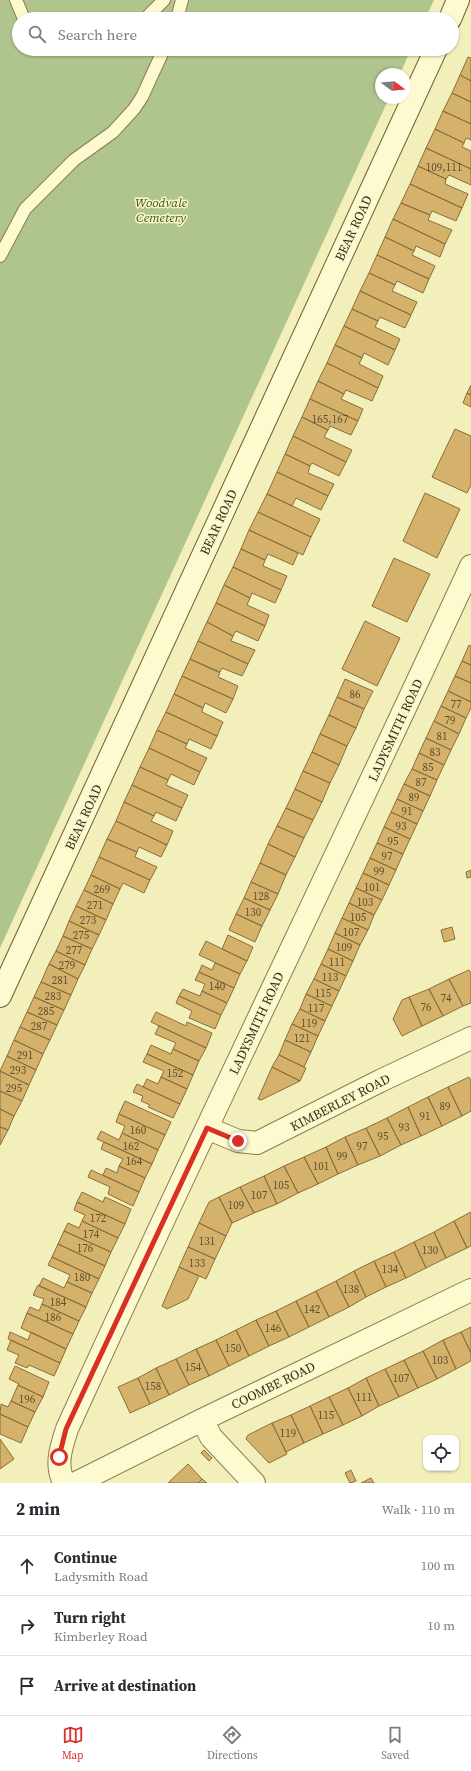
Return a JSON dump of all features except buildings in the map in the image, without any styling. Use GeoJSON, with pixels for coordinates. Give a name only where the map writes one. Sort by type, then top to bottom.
{"type":"FeatureCollection","features":[{"type":"Feature","properties":{"kind":"street"},"geometry":{"type":"LineString","coordinates":[[453,12],[458,0]]}},
{"type":"Feature","properties":{"kind":"street","name":"BEAR ROAD"},"geometry":{"type":"LineString","coordinates":[[0,996],[433,56]]}},
{"type":"Feature","properties":{"kind":"street","name":"LADYSMITH ROAD"},"geometry":{"type":"LineString","coordinates":[[64,1483],[59,1469],[59,1464],[66,1429],[343,843],[471,566]]}},
{"type":"Feature","properties":{"kind":"street","name":"KIMBERLEY ROAD"},"geometry":{"type":"LineString","coordinates":[[207,1128],[238,1141],[257,1143],[380,1081],[471,1038]]}},
{"type":"Feature","properties":{"kind":"street","name":"COOMBE ROAD"},"geometry":{"type":"LineString","coordinates":[[76,1483],[202,1420],[471,1290]]}},
{"type":"Feature","properties":{"kind":"street"},"geometry":{"type":"LineString","coordinates":[[202,1420],[211,1437],[254,1483]]}},
{"type":"Feature","properties":{"kind":"lane"},"geometry":{"type":"LineString","coordinates":[[16,0],[21,12]]}},
{"type":"Feature","properties":{"kind":"lane"},"geometry":{"type":"LineString","coordinates":[[152,12],[164,0]]}},
{"type":"Feature","properties":{"kind":"lane"},"geometry":{"type":"LineString","coordinates":[[179,12],[182,0]]}},
{"type":"Feature","properties":{"kind":"lane"},"geometry":{"type":"LineString","coordinates":[[0,256],[25,209],[74,160],[113,132],[134,109],[142,97],[161,56]]}},
{"type":"Feature","properties":{"kind":"green space","name":"Woodvale Cemetery"},"geometry":{"type":"Polygon","coordinates":[[[0,0],[434,0],[428,12],[12,12],[12,56],[408,56],[403,68],[375,68],[375,104],[386,104],[0,948],[0,0]]]}},
{"type":"Feature","properties":{"kind":"route"},"geometry":{"type":"LineString","coordinates":[[59,1457],[66,1429],[207,1128],[238,1141]]}}]}
